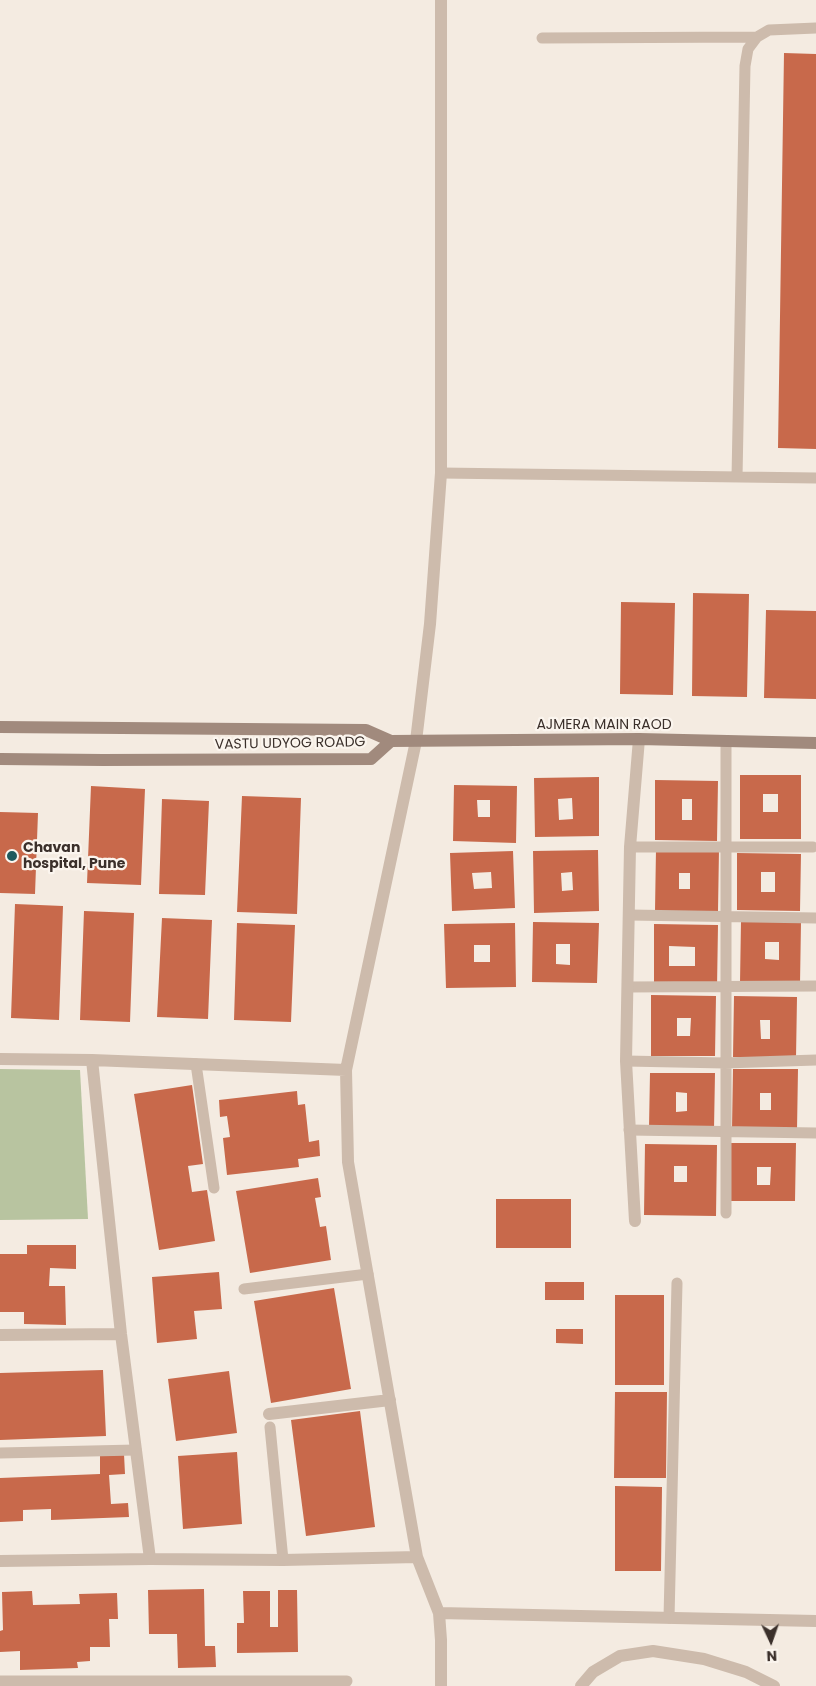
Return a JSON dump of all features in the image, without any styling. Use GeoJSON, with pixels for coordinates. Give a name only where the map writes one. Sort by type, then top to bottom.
{"type":"FeatureCollection","features":[{"type":"Feature","properties":{"kind":"street"},"geometry":{"type":"LineString","coordinates":[[441,0],[441,473],[430,624],[416,741],[346,1070],[348,1162],[417,1557],[439,1613],[441,1686]]}},
{"type":"Feature","properties":{"kind":"street","name":"VASTU UDYOG ROADG"},"geometry":{"type":"LineString","coordinates":[[0,727],[366,730],[391,741],[371,759],[0,759]]}},
{"type":"Feature","properties":{"kind":"street"},"geometry":{"type":"LineString","coordinates":[[635,1221],[626,1062],[630,847],[639,739]]}},
{"type":"Feature","properties":{"kind":"street","name":"AJMERA MAIN RAOD"},"geometry":{"type":"LineString","coordinates":[[391,741],[639,739],[816,743]]}},
{"type":"Feature","properties":{"kind":"street"},"geometry":{"type":"LineString","coordinates":[[0,1059],[92,1060],[346,1070]]}},
{"type":"Feature","properties":{"kind":"street"},"geometry":{"type":"LineString","coordinates":[[92,1060],[121,1334],[150,1559]]}},
{"type":"Feature","properties":{"kind":"street"},"geometry":{"type":"LineString","coordinates":[[0,1335],[121,1334]]}},
{"type":"Feature","properties":{"kind":"street"},"geometry":{"type":"LineString","coordinates":[[270,1420],[390,1400]]}},
{"type":"Feature","properties":{"kind":"street"},"geometry":{"type":"LineString","coordinates":[[0,1561],[283,1560],[417,1557]]}},
{"type":"Feature","properties":{"kind":"street"},"geometry":{"type":"LineString","coordinates":[[439,1613],[816,1621]]}},
{"type":"Feature","properties":{"kind":"street"},"geometry":{"type":"LineString","coordinates":[[581,1686],[593,1672],[620,1656],[652,1651],[704,1659],[746,1672],[774,1686]]}},
{"type":"Feature","properties":{"kind":"lane"},"geometry":{"type":"LineString","coordinates":[[737,477],[745,66],[748,49],[756,37],[769,30],[816,28]]}},
{"type":"Feature","properties":{"kind":"lane"},"geometry":{"type":"LineString","coordinates":[[542,38],[756,37]]}},
{"type":"Feature","properties":{"kind":"lane"},"geometry":{"type":"LineString","coordinates":[[441,473],[816,478]]}},
{"type":"Feature","properties":{"kind":"lane"},"geometry":{"type":"LineString","coordinates":[[726,741],[726,1213]]}},
{"type":"Feature","properties":{"kind":"lane"},"geometry":{"type":"LineString","coordinates":[[630,847],[813,847]]}},
{"type":"Feature","properties":{"kind":"lane"},"geometry":{"type":"LineString","coordinates":[[629,915],[816,918]]}},
{"type":"Feature","properties":{"kind":"lane"},"geometry":{"type":"LineString","coordinates":[[628,987],[726,988],[816,986]]}},
{"type":"Feature","properties":{"kind":"lane"},"geometry":{"type":"LineString","coordinates":[[626,1062],[726,1063],[816,1060]]}},
{"type":"Feature","properties":{"kind":"lane"},"geometry":{"type":"LineString","coordinates":[[196,1064],[214,1188]]}},
{"type":"Feature","properties":{"kind":"lane"},"geometry":{"type":"LineString","coordinates":[[629,1130],[816,1133]]}},
{"type":"Feature","properties":{"kind":"lane"},"geometry":{"type":"LineString","coordinates":[[244,1289],[368,1274]]}},
{"type":"Feature","properties":{"kind":"lane"},"geometry":{"type":"LineString","coordinates":[[669,1618],[677,1283]]}},
{"type":"Feature","properties":{"kind":"lane"},"geometry":{"type":"LineString","coordinates":[[270,1420],[283,1560]]}},
{"type":"Feature","properties":{"kind":"lane"},"geometry":{"type":"LineString","coordinates":[[0,1453],[136,1450]]}},
{"type":"Feature","properties":{"kind":"lane"},"geometry":{"type":"LineString","coordinates":[[0,1681],[347,1680]]}},
{"type":"Feature","properties":{"kind":"green space"},"geometry":{"type":"Polygon","coordinates":[[[0,1069],[80,1070],[88,1219],[0,1220],[0,1069]]]}},
{"type":"Feature","properties":{"kind":"building"},"geometry":{"type":"Polygon","coordinates":[[[784,53],[816,54],[816,449],[778,448],[784,53]]]}},
{"type":"Feature","properties":{"kind":"building"},"geometry":{"type":"Polygon","coordinates":[[[693,593],[749,594],[747,697],[692,696],[693,593]]]}},
{"type":"Feature","properties":{"kind":"building"},"geometry":{"type":"Polygon","coordinates":[[[621,602],[675,603],[673,695],[620,694],[621,602]]]}},
{"type":"Feature","properties":{"kind":"building"},"geometry":{"type":"Polygon","coordinates":[[[766,610],[816,611],[816,699],[764,698],[766,610]]]}},
{"type":"Feature","properties":{"kind":"building"},"geometry":{"type":"Polygon","coordinates":[[[740,775],[801,775],[801,839],[740,839],[740,775]],[[763,794],[763,812],[778,812],[778,794],[763,794]]]}},
{"type":"Feature","properties":{"kind":"building"},"geometry":{"type":"Polygon","coordinates":[[[599,777],[599,836],[535,837],[534,778],[599,777]],[[572,798],[558,799],[559,820],[573,819],[572,798]]]}},
{"type":"Feature","properties":{"kind":"building"},"geometry":{"type":"Polygon","coordinates":[[[655,780],[718,781],[717,841],[655,840],[655,780]],[[682,799],[682,820],[692,820],[692,799],[682,799]]]}},
{"type":"Feature","properties":{"kind":"building"},"geometry":{"type":"Polygon","coordinates":[[[454,785],[517,786],[516,843],[453,841],[454,785]],[[477,800],[478,817],[490,817],[490,800],[477,800]]]}},
{"type":"Feature","properties":{"kind":"building"},"geometry":{"type":"Polygon","coordinates":[[[91,786],[145,789],[141,885],[87,883],[91,786]]]}},
{"type":"Feature","properties":{"kind":"building"},"geometry":{"type":"Polygon","coordinates":[[[242,796],[301,798],[297,914],[237,912],[242,796]]]}},
{"type":"Feature","properties":{"kind":"building"},"geometry":{"type":"Polygon","coordinates":[[[162,799],[209,801],[205,895],[159,894],[162,799]]]}},
{"type":"Feature","properties":{"kind":"building"},"geometry":{"type":"Polygon","coordinates":[[[0,812],[38,813],[35,894],[0,893],[0,812]]]}},
{"type":"Feature","properties":{"kind":"building"},"geometry":{"type":"Polygon","coordinates":[[[656,849],[719,849],[718,911],[655,911],[656,849]],[[679,873],[679,889],[690,889],[690,873],[679,873]]]}},
{"type":"Feature","properties":{"kind":"building"},"geometry":{"type":"Polygon","coordinates":[[[598,850],[599,911],[534,913],[533,851],[598,850]],[[572,872],[561,873],[562,891],[573,890],[572,872]]]}},
{"type":"Feature","properties":{"kind":"building"},"geometry":{"type":"Polygon","coordinates":[[[513,851],[515,908],[452,911],[450,853],[513,851]],[[491,872],[472,873],[474,889],[492,888],[491,872]]]}},
{"type":"Feature","properties":{"kind":"building"},"geometry":{"type":"Polygon","coordinates":[[[737,853],[801,854],[800,911],[737,910],[737,853]],[[761,872],[761,892],[775,892],[775,872],[761,872]]]}},
{"type":"Feature","properties":{"kind":"building"},"geometry":{"type":"Polygon","coordinates":[[[15,904],[63,906],[59,1020],[11,1018],[15,904]]]}},
{"type":"Feature","properties":{"kind":"building"},"geometry":{"type":"Polygon","coordinates":[[[84,911],[134,913],[130,1022],[80,1020],[84,911]]]}},
{"type":"Feature","properties":{"kind":"building"},"geometry":{"type":"Polygon","coordinates":[[[162,918],[212,920],[208,1019],[157,1017],[162,918]]]}},
{"type":"Feature","properties":{"kind":"building"},"geometry":{"type":"Polygon","coordinates":[[[741,921],[801,922],[800,984],[740,983],[741,921]],[[765,942],[765,959],[779,960],[779,942],[765,942]]]}},
{"type":"Feature","properties":{"kind":"building"},"geometry":{"type":"Polygon","coordinates":[[[533,922],[599,923],[597,983],[532,982],[533,922]],[[556,944],[556,964],[570,965],[570,944],[556,944]]]}},
{"type":"Feature","properties":{"kind":"building"},"geometry":{"type":"Polygon","coordinates":[[[237,923],[295,925],[291,1022],[234,1020],[237,923]]]}},
{"type":"Feature","properties":{"kind":"building"},"geometry":{"type":"Polygon","coordinates":[[[515,923],[516,987],[446,988],[444,924],[515,923]],[[474,945],[474,962],[490,962],[490,945],[474,945]]]}},
{"type":"Feature","properties":{"kind":"building"},"geometry":{"type":"Polygon","coordinates":[[[654,924],[718,925],[717,988],[654,987],[654,924]],[[669,946],[669,966],[695,966],[695,947],[669,946]]]}},
{"type":"Feature","properties":{"kind":"building"},"geometry":{"type":"Polygon","coordinates":[[[651,995],[716,996],[715,1056],[651,1056],[651,995]],[[677,1018],[677,1036],[690,1036],[691,1018],[677,1018]]]}},
{"type":"Feature","properties":{"kind":"building"},"geometry":{"type":"Polygon","coordinates":[[[734,996],[797,997],[796,1058],[733,1057],[734,996]],[[760,1020],[761,1039],[770,1039],[770,1020],[760,1020]]]}},
{"type":"Feature","properties":{"kind":"building"},"geometry":{"type":"Polygon","coordinates":[[[733,1069],[798,1069],[797,1130],[732,1129],[733,1069]],[[760,1093],[760,1110],[771,1110],[771,1093],[760,1093]]]}},
{"type":"Feature","properties":{"kind":"building"},"geometry":{"type":"Polygon","coordinates":[[[650,1073],[715,1073],[714,1129],[649,1128],[650,1073]],[[676,1092],[676,1112],[687,1111],[687,1093],[676,1092]]]}},
{"type":"Feature","properties":{"kind":"building"},"geometry":{"type":"Polygon","coordinates":[[[192,1085],[203,1164],[188,1166],[192,1192],[207,1190],[215,1241],[159,1250],[134,1094],[192,1085]]]}},
{"type":"Feature","properties":{"kind":"building"},"geometry":{"type":"Polygon","coordinates":[[[297,1091],[298,1105],[305,1104],[309,1142],[319,1140],[320,1156],[298,1159],[299,1167],[227,1175],[223,1138],[230,1137],[227,1116],[220,1117],[219,1100],[297,1091]]]}},
{"type":"Feature","properties":{"kind":"building"},"geometry":{"type":"Polygon","coordinates":[[[731,1143],[796,1143],[795,1201],[731,1201],[731,1143]],[[757,1167],[757,1185],[770,1185],[771,1167],[757,1167]]]}},
{"type":"Feature","properties":{"kind":"building"},"geometry":{"type":"Polygon","coordinates":[[[645,1144],[717,1145],[716,1216],[644,1215],[645,1144]],[[674,1166],[674,1182],[687,1182],[687,1166],[674,1166]]]}},
{"type":"Feature","properties":{"kind":"building"},"geometry":{"type":"Polygon","coordinates":[[[318,1178],[321,1197],[315,1198],[320,1227],[326,1226],[331,1260],[250,1273],[236,1191],[318,1178]]]}},
{"type":"Feature","properties":{"kind":"building"},"geometry":{"type":"Polygon","coordinates":[[[496,1199],[571,1199],[571,1248],[496,1248],[496,1199]]]}},
{"type":"Feature","properties":{"kind":"building"},"geometry":{"type":"Polygon","coordinates":[[[27,1245],[76,1245],[76,1269],[50,1268],[49,1286],[65,1286],[66,1325],[24,1324],[24,1312],[0,1312],[0,1254],[27,1254],[27,1245]]]}},
{"type":"Feature","properties":{"kind":"building"},"geometry":{"type":"Polygon","coordinates":[[[219,1272],[222,1309],[194,1311],[197,1339],[157,1343],[152,1277],[219,1272]]]}},
{"type":"Feature","properties":{"kind":"building"},"geometry":{"type":"Polygon","coordinates":[[[545,1282],[584,1282],[584,1300],[545,1300],[545,1282]]]}},
{"type":"Feature","properties":{"kind":"building"},"geometry":{"type":"Polygon","coordinates":[[[334,1288],[351,1389],[271,1403],[254,1301],[334,1288]]]}},
{"type":"Feature","properties":{"kind":"building"},"geometry":{"type":"Polygon","coordinates":[[[615,1295],[664,1295],[664,1385],[615,1385],[615,1295]]]}},
{"type":"Feature","properties":{"kind":"building"},"geometry":{"type":"Polygon","coordinates":[[[556,1329],[583,1329],[583,1344],[556,1343],[556,1329]]]}},
{"type":"Feature","properties":{"kind":"building"},"geometry":{"type":"Polygon","coordinates":[[[103,1370],[106,1436],[0,1440],[0,1373],[103,1370]]]}},
{"type":"Feature","properties":{"kind":"building"},"geometry":{"type":"Polygon","coordinates":[[[229,1371],[237,1433],[176,1441],[168,1379],[229,1371]]]}},
{"type":"Feature","properties":{"kind":"building"},"geometry":{"type":"Polygon","coordinates":[[[615,1392],[667,1392],[666,1478],[614,1478],[615,1392]]]}},
{"type":"Feature","properties":{"kind":"building"},"geometry":{"type":"Polygon","coordinates":[[[360,1411],[375,1527],[306,1536],[291,1420],[360,1411]]]}},
{"type":"Feature","properties":{"kind":"building"},"geometry":{"type":"Polygon","coordinates":[[[237,1452],[242,1524],[183,1529],[178,1456],[237,1452]]]}},
{"type":"Feature","properties":{"kind":"building"},"geometry":{"type":"Polygon","coordinates":[[[124,1454],[125,1474],[109,1475],[111,1504],[128,1503],[129,1517],[51,1520],[51,1509],[23,1510],[23,1521],[0,1522],[0,1478],[100,1474],[100,1455],[124,1454]]]}},
{"type":"Feature","properties":{"kind":"building"},"geometry":{"type":"Polygon","coordinates":[[[615,1486],[662,1487],[661,1571],[615,1571],[615,1486]]]}},
{"type":"Feature","properties":{"kind":"building"},"geometry":{"type":"Polygon","coordinates":[[[204,1589],[205,1646],[215,1646],[216,1667],[178,1668],[177,1634],[149,1634],[148,1590],[204,1589]]]}},
{"type":"Feature","properties":{"kind":"building"},"geometry":{"type":"Polygon","coordinates":[[[278,1590],[297,1590],[298,1652],[237,1653],[237,1623],[244,1623],[243,1591],[270,1591],[270,1627],[278,1627],[278,1590]]]}},
{"type":"Feature","properties":{"kind":"building"},"geometry":{"type":"Polygon","coordinates":[[[32,1591],[33,1605],[80,1604],[79,1594],[117,1593],[118,1619],[109,1619],[110,1647],[90,1647],[90,1661],[77,1662],[78,1668],[20,1670],[20,1651],[0,1652],[0,1631],[3,1630],[2,1592],[32,1591]]]}},
{"type":"Feature","properties":{"kind":"place","name":"Chavan hospital, Pune"},"geometry":{"type":"Point","coordinates":[12,856]}}]}
